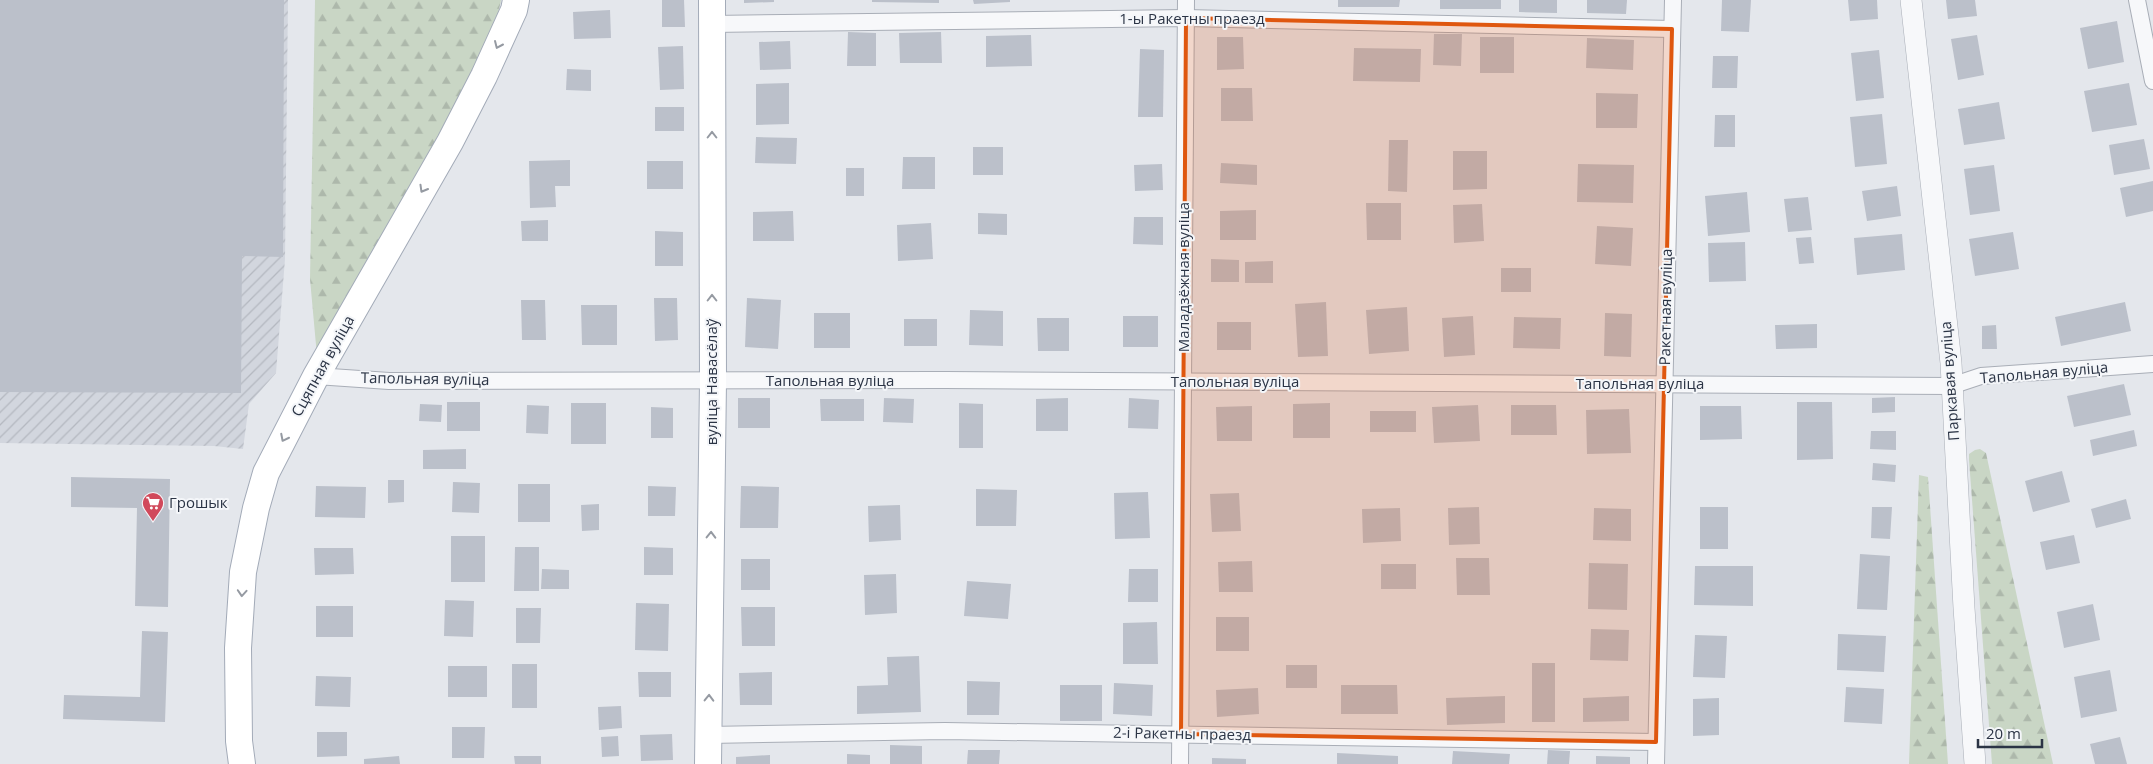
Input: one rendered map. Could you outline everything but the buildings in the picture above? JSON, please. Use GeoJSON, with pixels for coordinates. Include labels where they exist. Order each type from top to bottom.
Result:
{"type":"FeatureCollection","features":[{"type":"Feature","properties":{"kind":"main road","name":"Сцяпная вуліца"},"geometry":{"type":"LineString","coordinates":[[242,764],[239,741],[238,648],[243,572],[256,508],[266,472],[316,376],[450,142],[484,76],[514,10],[516,0]]}},
{"type":"Feature","properties":{"kind":"main road","name":"вуліца Навасёлаў"},"geometry":{"type":"LineString","coordinates":[[708,764],[712,381],[712,12]]}},
{"type":"Feature","properties":{"kind":"street","name":"Маладзёжная вуліца"},"geometry":{"type":"LineString","coordinates":[[1180,764],[1186,0]]}},
{"type":"Feature","properties":{"kind":"street","name":"Ракетная вуліца"},"geometry":{"type":"LineString","coordinates":[[1656,764],[1673,0]]}},
{"type":"Feature","properties":{"kind":"street","name":"Паркавая вуліца"},"geometry":{"type":"LineString","coordinates":[[1911,0],[1951,363],[1975,764]]}},
{"type":"Feature","properties":{"kind":"street"},"geometry":{"type":"LineString","coordinates":[[2137,0],[2150,57],[2153,81]]}},
{"type":"Feature","properties":{"kind":"street","name":"1-ы Ракетны праезд"},"geometry":{"type":"LineString","coordinates":[[712,12],[1186,18],[1672,29]]}},
{"type":"Feature","properties":{"kind":"street","name":"Тапольная вуліца"},"geometry":{"type":"LineString","coordinates":[[316,376],[389,381],[944,380],[1951,386],[1980,376],[2153,364]]}},
{"type":"Feature","properties":{"kind":"street","name":"2-і Ракетны праезд"},"geometry":{"type":"LineString","coordinates":[[708,735],[945,731],[1656,742]]}},
{"type":"Feature","properties":{"kind":"highlighted area"},"geometry":{"type":"Polygon","coordinates":[[[1186,18],[1672,29],[1656,742],[1181,734],[1186,18]]]}},
{"type":"Feature","properties":{"kind":"shaded area"},"geometry":{"type":"Polygon","coordinates":[[[0,0],[288,0],[285,259],[276,373],[249,404],[243,449],[214,446],[0,443],[0,0]]]}},
{"type":"Feature","properties":{"kind":"green space"},"geometry":{"type":"Polygon","coordinates":[[[315,0],[501,0],[496,24],[463,106],[317,356],[310,279],[315,0]]]}},
{"type":"Feature","properties":{"kind":"green space"},"geometry":{"type":"Polygon","coordinates":[[[1980,449],[1986,453],[2053,764],[1992,764],[1969,460],[1969,454],[1980,449]]]}},
{"type":"Feature","properties":{"kind":"green space"},"geometry":{"type":"Polygon","coordinates":[[[1919,475],[1928,477],[1948,764],[1909,764],[1919,475]]]}},
{"type":"Feature","properties":{"kind":"place","name":"Грошык"},"geometry":{"type":"Point","coordinates":[153,522]}}]}
